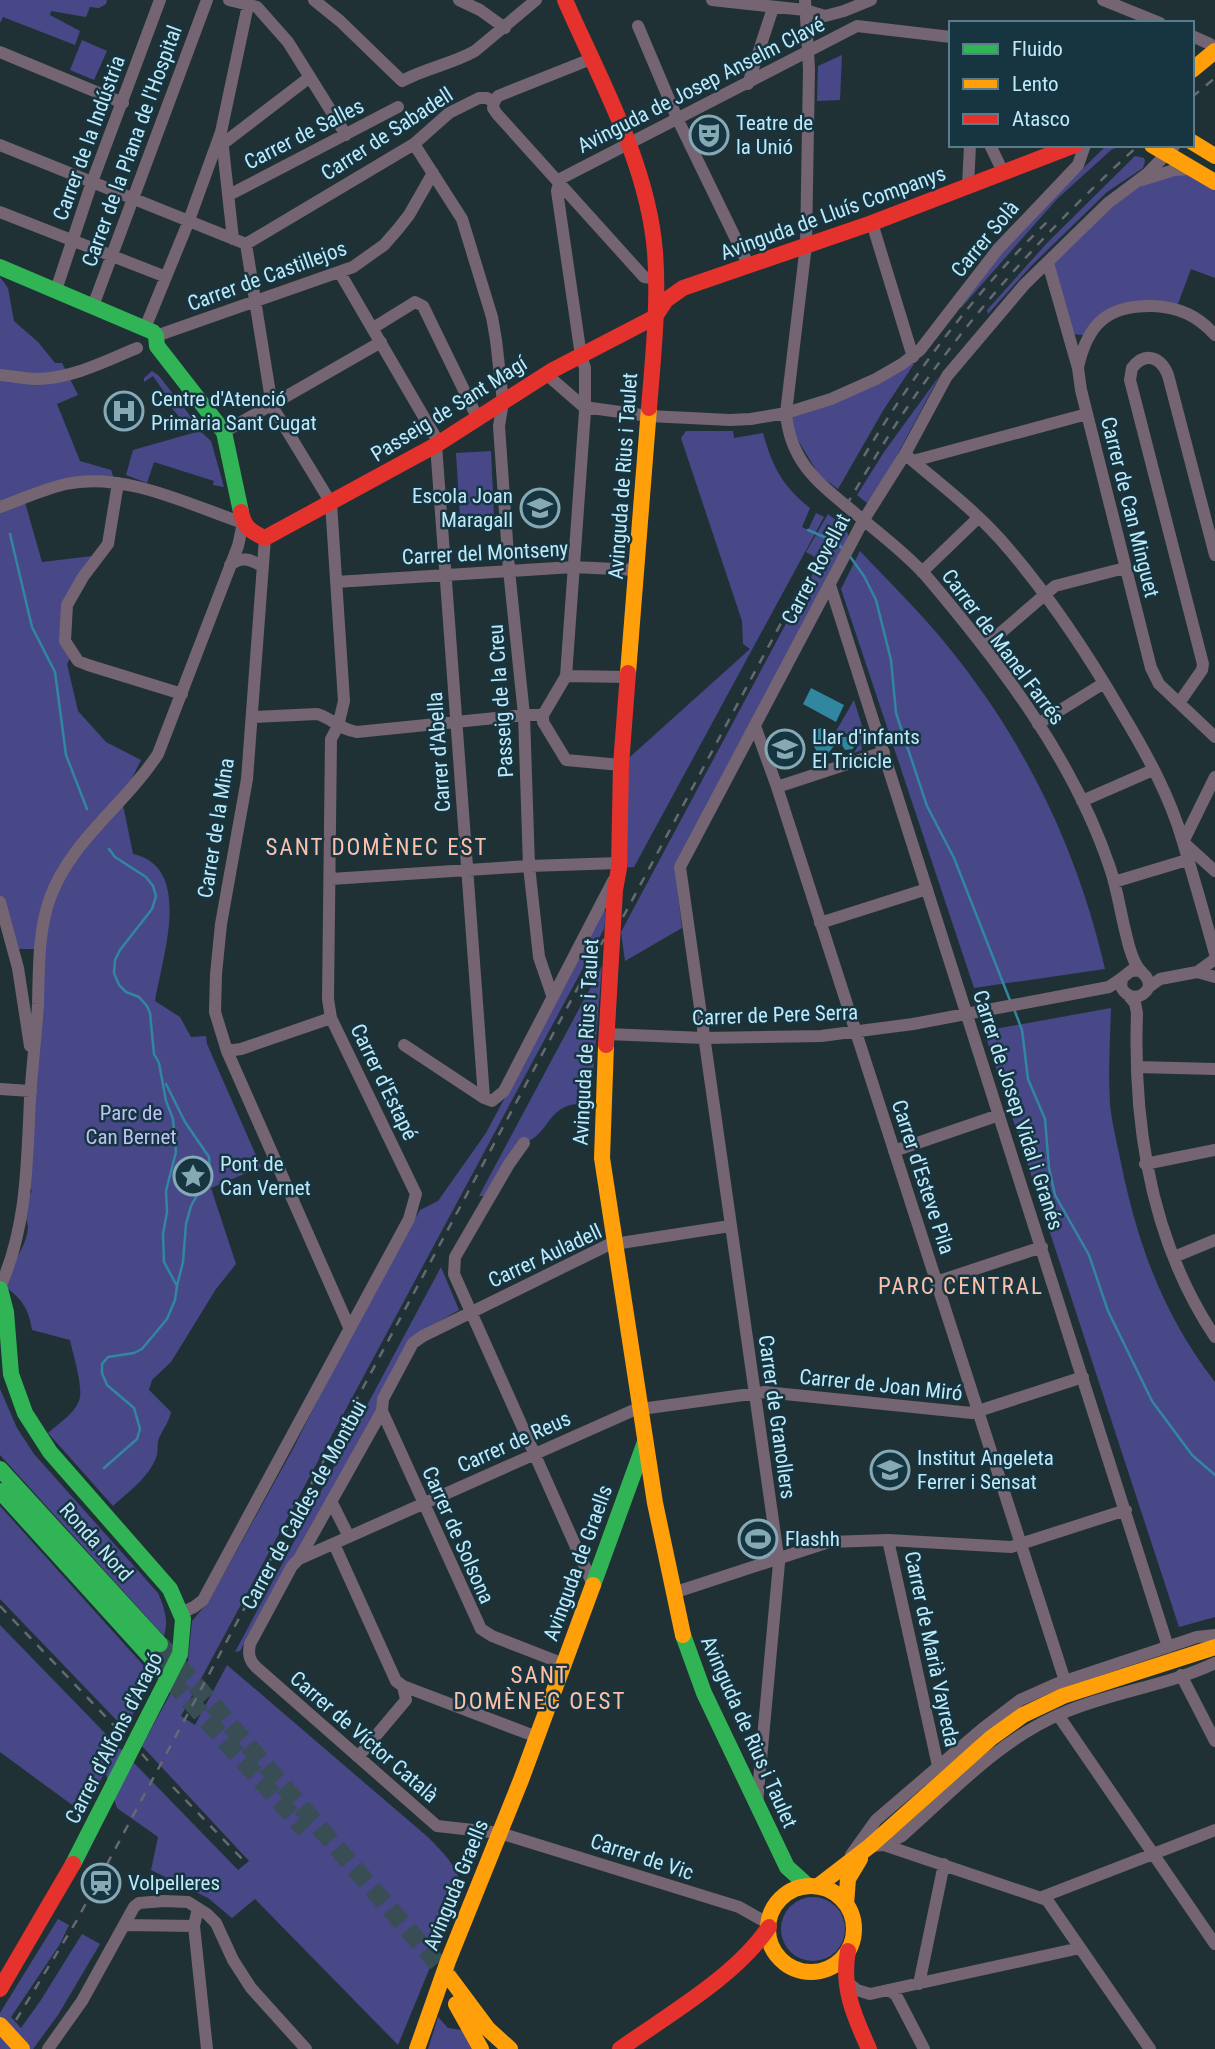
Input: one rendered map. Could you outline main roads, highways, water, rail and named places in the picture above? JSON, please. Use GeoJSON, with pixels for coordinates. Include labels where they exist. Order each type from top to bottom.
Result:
{"type":"FeatureCollection","features":[{"type":"Feature","properties":{"kind":"water"},"geometry":{"type":"Polygon","coordinates":[[[811,688],[844,705],[836,722],[803,704],[811,688]]]}},
{"type":"Feature","properties":{"kind":"water"},"geometry":{"type":"Polygon","coordinates":[[[821,728],[833,737],[852,737],[855,740],[853,749],[845,750],[840,742],[837,742],[826,756],[821,758],[811,742],[815,730],[821,728]]]}},
{"type":"Feature","properties":{"kind":"waterway"},"geometry":{"type":"LineString","coordinates":[[808,530],[836,542],[842,548]]}},
{"type":"Feature","properties":{"kind":"waterway"},"geometry":{"type":"LineString","coordinates":[[10,534],[32,627],[55,672],[66,755],[87,809]]}},
{"type":"Feature","properties":{"kind":"waterway"},"geometry":{"type":"LineString","coordinates":[[849,555],[876,600],[891,660],[896,713],[927,806],[954,858],[1011,1003]]}},
{"type":"Feature","properties":{"kind":"waterway"},"geometry":{"type":"LineString","coordinates":[[104,1468],[137,1439],[140,1429],[134,1408],[107,1385],[102,1364],[108,1357],[142,1349],[167,1319],[175,1300],[177,1286],[164,1262],[163,1234],[167,1212],[166,1191],[176,1152],[173,1119],[166,1101],[159,1063],[154,1054],[150,1013],[139,997],[126,992],[119,985],[114,973],[115,960],[120,950],[152,909],[156,896],[146,877],[115,857],[109,849]]}},
{"type":"Feature","properties":{"kind":"waterway"},"geometry":{"type":"LineString","coordinates":[[1014,1009],[1022,1030],[1028,1079],[1045,1119],[1049,1168],[1055,1195],[1089,1255],[1108,1311],[1152,1401],[1192,1455],[1215,1475]]}},
{"type":"Feature","properties":{"kind":"waterway"},"geometry":{"type":"LineString","coordinates":[[166,1084],[185,1122],[209,1157],[210,1172],[191,1206],[177,1286]]}},
{"type":"Feature","properties":{"kind":"tunnel"},"geometry":{"type":"LineString","coordinates":[[160,1644],[450,1978]]}},
{"type":"Feature","properties":{"kind":"tunnel"},"geometry":{"type":"LineString","coordinates":[[153,1660],[305,1830]]}},
{"type":"Feature","properties":{"kind":"railway"},"geometry":{"type":"LineString","coordinates":[[1194,95],[1215,78]]}},
{"type":"Feature","properties":{"kind":"railway"},"geometry":{"type":"LineString","coordinates":[[623,917],[814,563],[898,421],[951,347],[1010,276],[1073,208],[1137,147]]}},
{"type":"Feature","properties":{"kind":"railway"},"geometry":{"type":"LineString","coordinates":[[864,456],[905,392],[950,330],[999,272],[1052,217]]}},
{"type":"Feature","properties":{"kind":"railway"},"geometry":{"type":"LineString","coordinates":[[16,2020],[77,1920],[604,939]]}},
{"type":"Feature","properties":{"kind":"railway"},"geometry":{"type":"LineString","coordinates":[[0,1606],[123,1735]]}},
{"type":"Feature","properties":{"kind":"railway"},"geometry":{"type":"LineString","coordinates":[[142,1754],[150,1763]]}},
{"type":"Feature","properties":{"kind":"railway"},"geometry":{"type":"LineString","coordinates":[[173,1787],[246,1863]]}},
{"type":"Feature","properties":{"kind":"place","name":"Teatre de la Unió"},"geometry":{"type":"Point","coordinates":[709,135]}},
{"type":"Feature","properties":{"kind":"place","name":"Centre d'Atenció Primària Sant Cugat"},"geometry":{"type":"Point","coordinates":[124,411]}},
{"type":"Feature","properties":{"kind":"place","name":"Escola Joan Maragall"},"geometry":{"type":"Point","coordinates":[540,508]}},
{"type":"Feature","properties":{"kind":"place","name":"Llar d'infants El Tricicle"},"geometry":{"type":"Point","coordinates":[785,749]}},
{"type":"Feature","properties":{"kind":"place","name":"Pont de Can Vernet"},"geometry":{"type":"Point","coordinates":[193,1176]}},
{"type":"Feature","properties":{"kind":"place","name":"Institut Angeleta Ferrer i Sensat"},"geometry":{"type":"Point","coordinates":[890,1470]}},
{"type":"Feature","properties":{"kind":"place","name":"Flashh"},"geometry":{"type":"Point","coordinates":[758,1539]}},
{"type":"Feature","properties":{"kind":"place","name":"Volpelleres"},"geometry":{"type":"Point","coordinates":[101,1883]}},
{"type":"Feature","properties":{"kind":"district","name":"SANT DOMÈNEC EST"},"geometry":{"type":"Point","coordinates":[377,847]}},
{"type":"Feature","properties":{"kind":"district","name":"PARC CENTRAL"},"geometry":{"type":"Point","coordinates":[961,1286]}},
{"type":"Feature","properties":{"kind":"district","name":"SANT DOMÈNEC OEST"},"geometry":{"type":"Point","coordinates":[540,1688]}},
{"type":"Feature","properties":{"kind":"park label","name":"Parc de Can Bernet"},"geometry":{"type":"Point","coordinates":[131,1125]}}]}
